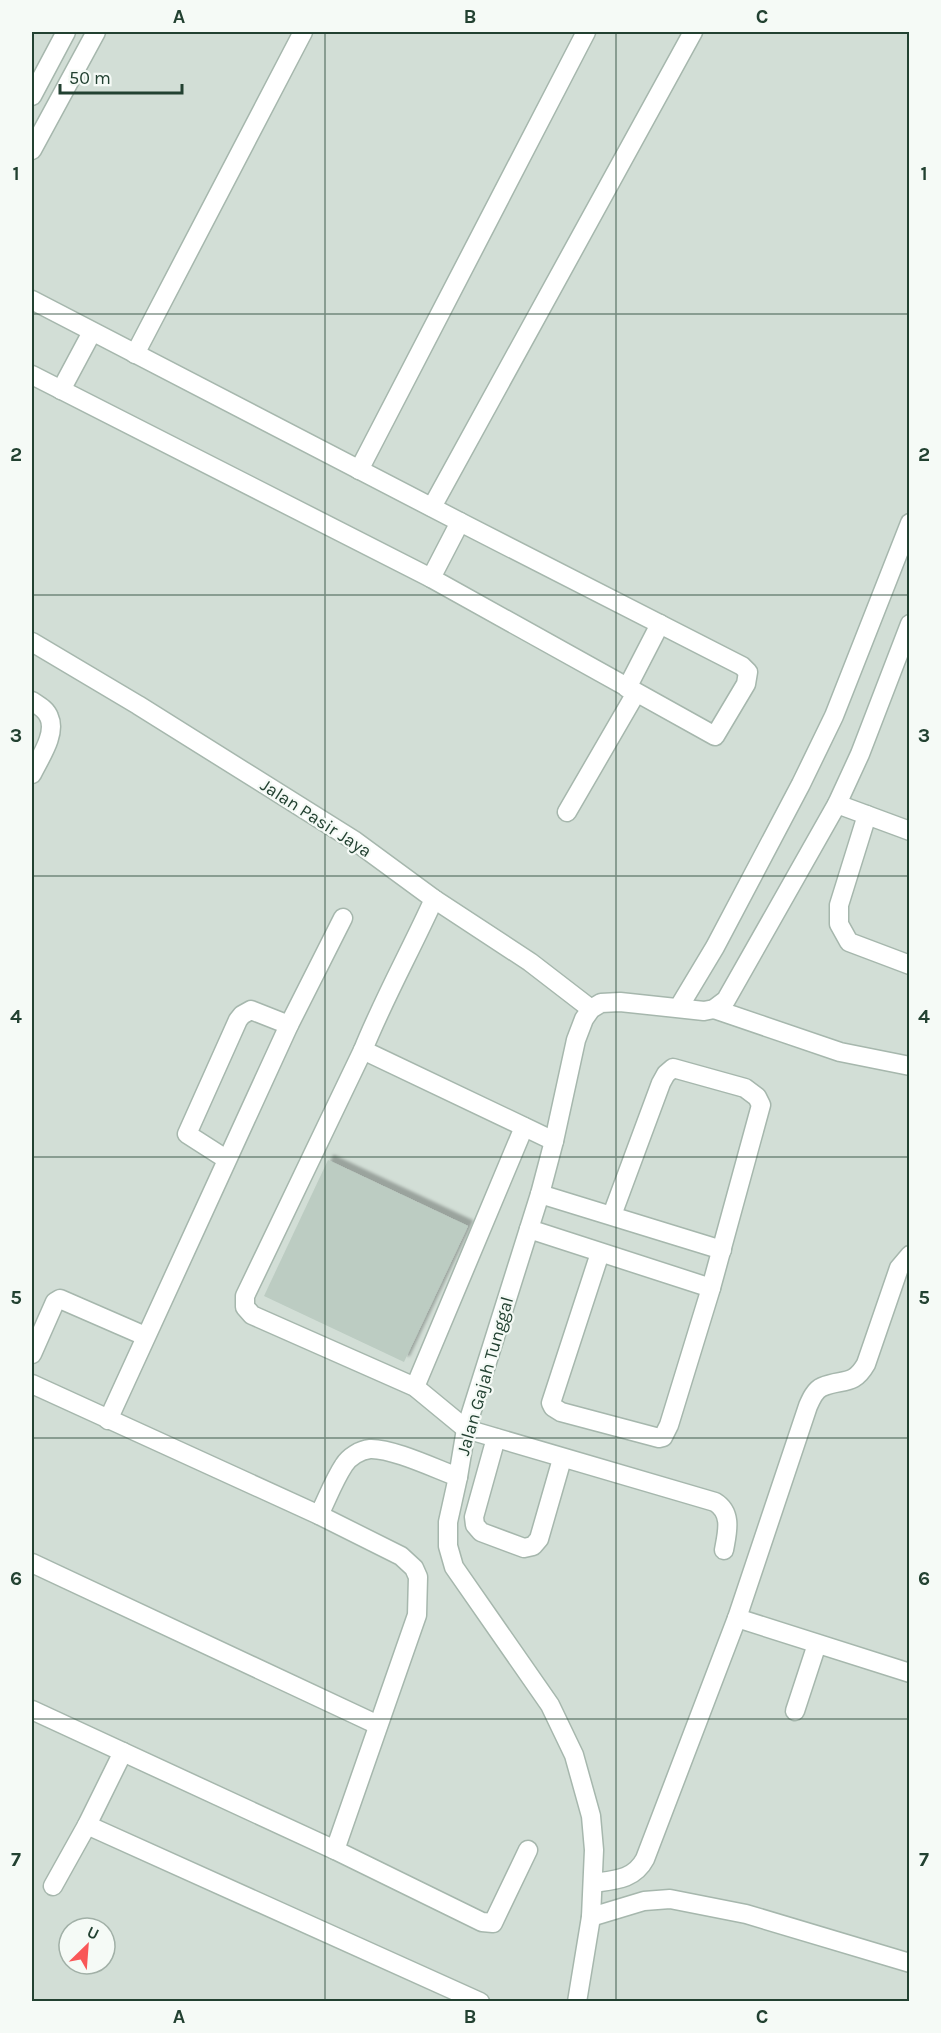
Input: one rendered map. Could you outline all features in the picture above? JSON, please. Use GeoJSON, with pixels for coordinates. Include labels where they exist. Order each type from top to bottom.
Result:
{"type":"FeatureCollection","features":[{"type":"Feature","properties":{"kind":"street"},"geometry":{"type":"LineString","coordinates":[[32,96],[66,32]]}},
{"type":"Feature","properties":{"kind":"street"},"geometry":{"type":"LineString","coordinates":[[32,150],[96,32]]}},
{"type":"Feature","properties":{"kind":"street"},"geometry":{"type":"LineString","coordinates":[[135,354],[303,32]]}},
{"type":"Feature","properties":{"kind":"street"},"geometry":{"type":"LineString","coordinates":[[360,470],[586,32]]}},
{"type":"Feature","properties":{"kind":"street"},"geometry":{"type":"LineString","coordinates":[[432,507],[693,32]]}},
{"type":"Feature","properties":{"kind":"street"},"geometry":{"type":"LineString","coordinates":[[32,300],[742,666],[748,672],[748,679],[715,736],[431,578],[32,375]]}},
{"type":"Feature","properties":{"kind":"street"},"geometry":{"type":"LineString","coordinates":[[61,390],[92,332]]}},
{"type":"Feature","properties":{"kind":"street"},"geometry":{"type":"LineString","coordinates":[[431,578],[460,522]]}},
{"type":"Feature","properties":{"kind":"street"},"geometry":{"type":"LineString","coordinates":[[679,1007],[716,947],[834,716],[909,523]]}},
{"type":"Feature","properties":{"kind":"street"},"geometry":{"type":"LineString","coordinates":[[567,812],[631,691],[660,624]]}},
{"type":"Feature","properties":{"kind":"street"},"geometry":{"type":"LineString","coordinates":[[591,1009],[601,1003],[620,1002],[704,1011],[714,1009],[726,1000],[837,804],[860,754],[909,624]]}},
{"type":"Feature","properties":{"kind":"street","name":"Jalan Pasir Jaya"},"geometry":{"type":"LineString","coordinates":[[33,641],[355,841],[434,899],[530,962],[591,1009]]}},
{"type":"Feature","properties":{"kind":"street"},"geometry":{"type":"LineString","coordinates":[[32,701],[50,717],[51,726],[48,739],[32,774]]}},
{"type":"Feature","properties":{"kind":"street"},"geometry":{"type":"LineString","coordinates":[[837,804],[909,831]]}},
{"type":"Feature","properties":{"kind":"street"},"geometry":{"type":"LineString","coordinates":[[867,815],[839,905],[839,924],[849,942],[909,965]]}},
{"type":"Feature","properties":{"kind":"street"},"geometry":{"type":"LineString","coordinates":[[434,899],[278,1223],[245,1296],[245,1307],[252,1315],[415,1387],[466,1429],[715,1502],[722,1506],[728,1520],[724,1550]]}},
{"type":"Feature","properties":{"kind":"street"},"geometry":{"type":"LineString","coordinates":[[108,1420],[226,1159],[289,1025],[343,918]]}},
{"type":"Feature","properties":{"kind":"street","name":"Jalan Gajah Tunggal"},"geometry":{"type":"LineString","coordinates":[[577,2001],[591,1917],[594,1851],[591,1816],[574,1755],[550,1705],[454,1567],[448,1546],[448,1522],[466,1429],[540,1194],[576,1040],[584,1019],[591,1009]]}},
{"type":"Feature","properties":{"kind":"street"},"geometry":{"type":"LineString","coordinates":[[714,1009],[840,1052],[909,1066]]}},
{"type":"Feature","properties":{"kind":"street"},"geometry":{"type":"LineString","coordinates":[[226,1159],[187,1134],[238,1020],[251,1010],[289,1025]]}},
{"type":"Feature","properties":{"kind":"street"},"geometry":{"type":"LineString","coordinates":[[363,1050],[554,1141]]}},
{"type":"Feature","properties":{"kind":"street"},"geometry":{"type":"LineString","coordinates":[[600,1253],[550,1403],[561,1412],[654,1438],[663,1437],[669,1425],[722,1250],[761,1105],[758,1097],[745,1088],[673,1068],[661,1083],[612,1215]]}},
{"type":"Feature","properties":{"kind":"street"},"geometry":{"type":"LineString","coordinates":[[415,1387],[524,1127]]}},
{"type":"Feature","properties":{"kind":"street"},"geometry":{"type":"LineString","coordinates":[[540,1194],[722,1250]]}},
{"type":"Feature","properties":{"kind":"street"},"geometry":{"type":"LineString","coordinates":[[529,1229],[711,1288]]}},
{"type":"Feature","properties":{"kind":"street"},"geometry":{"type":"LineString","coordinates":[[593,1883],[622,1879],[633,1875],[640,1868],[736,1618],[808,1406],[813,1395],[821,1387],[845,1382],[861,1374],[899,1268],[909,1256]]}},
{"type":"Feature","properties":{"kind":"street"},"geometry":{"type":"LineString","coordinates":[[32,1354],[55,1302],[60,1299],[145,1336]]}},
{"type":"Feature","properties":{"kind":"street"},"geometry":{"type":"LineString","coordinates":[[32,1384],[319,1515],[401,1556],[414,1568],[418,1577],[417,1615],[335,1850]]}},
{"type":"Feature","properties":{"kind":"street"},"geometry":{"type":"LineString","coordinates":[[496,1438],[474,1517],[475,1526],[481,1532],[524,1548],[533,1545],[538,1539],[562,1459]]}},
{"type":"Feature","properties":{"kind":"street"},"geometry":{"type":"LineString","coordinates":[[319,1515],[344,1464],[359,1452],[368,1449],[390,1452],[458,1477]]}},
{"type":"Feature","properties":{"kind":"street"},"geometry":{"type":"LineString","coordinates":[[32,1563],[378,1725]]}},
{"type":"Feature","properties":{"kind":"street"},"geometry":{"type":"LineString","coordinates":[[736,1618],[909,1673]]}},
{"type":"Feature","properties":{"kind":"street"},"geometry":{"type":"LineString","coordinates":[[795,1711],[818,1644]]}},
{"type":"Feature","properties":{"kind":"street"},"geometry":{"type":"LineString","coordinates":[[32,1710],[335,1850],[482,1922],[493,1923],[528,1850]]}},
{"type":"Feature","properties":{"kind":"street"},"geometry":{"type":"LineString","coordinates":[[53,1886],[87,1825],[123,1752]]}},
{"type":"Feature","properties":{"kind":"street"},"geometry":{"type":"LineString","coordinates":[[87,1825],[480,2001]]}},
{"type":"Feature","properties":{"kind":"street"},"geometry":{"type":"LineString","coordinates":[[591,1917],[644,1902],[670,1899],[746,1914],[909,1963]]}},
{"type":"Feature","properties":{"kind":"shaded area"},"geometry":{"type":"Polygon","coordinates":[[[32,32],[909,32],[909,2001],[32,2002],[32,32]]]}},
{"type":"Feature","properties":{"kind":"building"},"geometry":{"type":"Polygon","coordinates":[[[328,1160],[468,1226],[404,1362],[264,1296],[328,1160]]]}}]}
